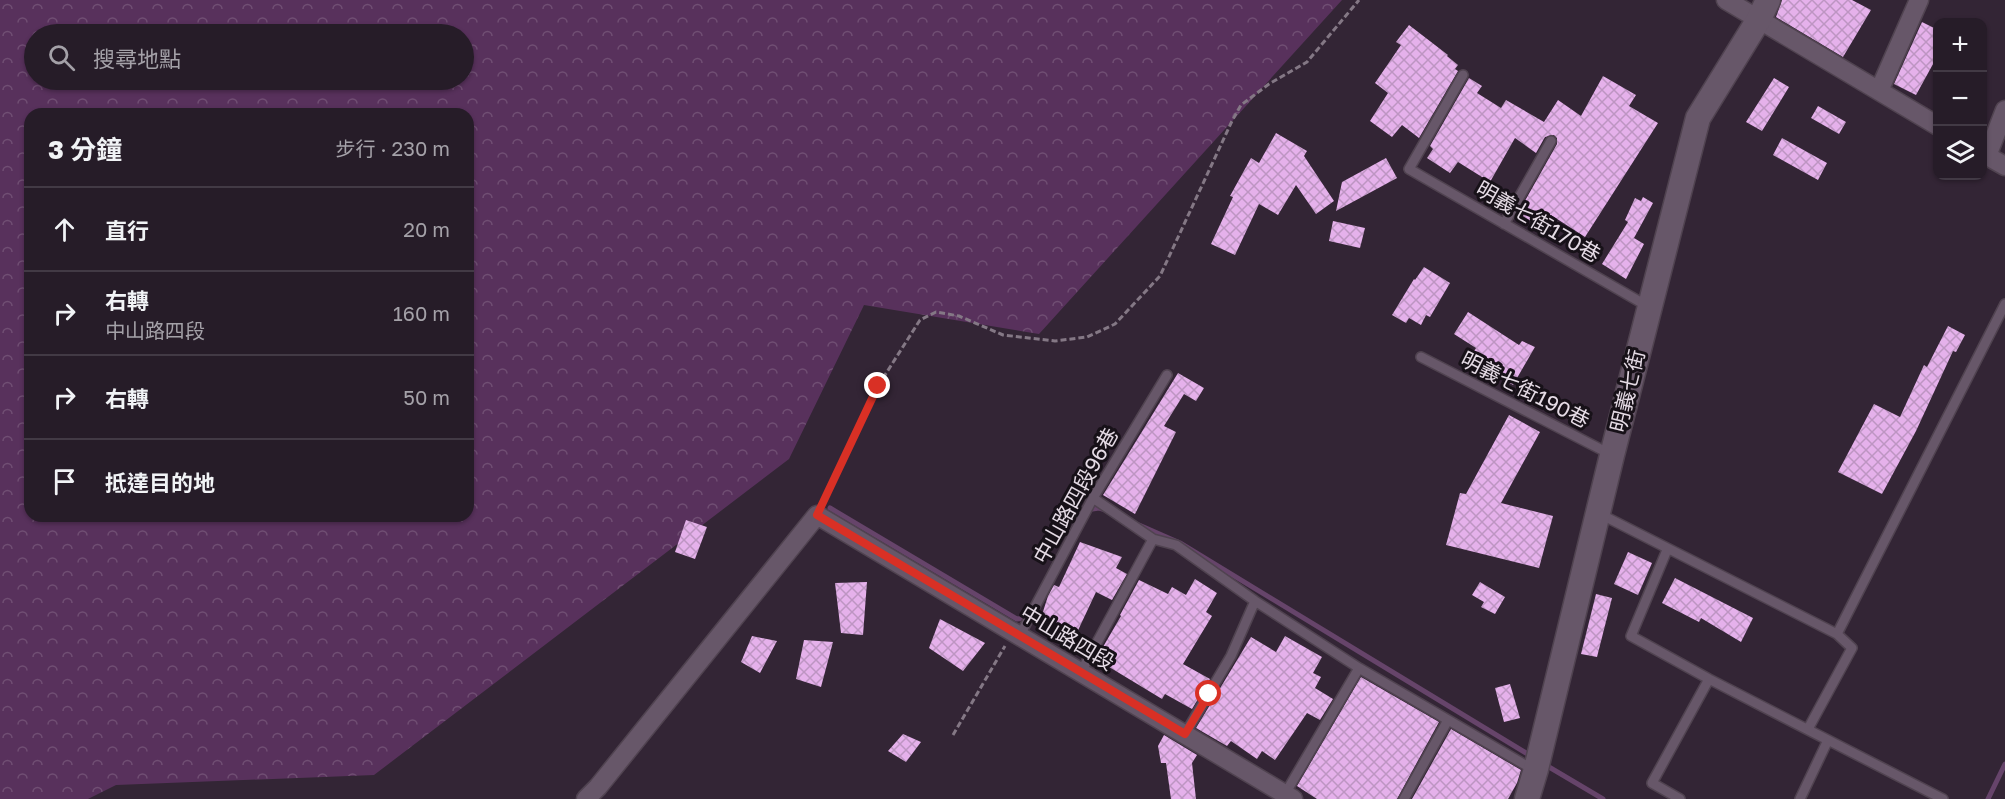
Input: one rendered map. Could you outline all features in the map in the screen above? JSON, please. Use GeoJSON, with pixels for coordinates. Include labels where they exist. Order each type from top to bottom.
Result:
{"type":"FeatureCollection","features":[{"type":"Feature","properties":{"kind":"street"},"geometry":{"type":"LineString","coordinates":[[1726,0],[1764,9],[1879,91],[1933,123]]}},
{"type":"Feature","properties":{"kind":"street"},"geometry":{"type":"LineString","coordinates":[[1879,91],[1919,0]]}},
{"type":"Feature","properties":{"kind":"street","name":"明義七街"},"geometry":{"type":"LineString","coordinates":[[1527,799],[1538,764],[1612,455],[1698,118],[1764,9]]}},
{"type":"Feature","properties":{"kind":"street"},"geometry":{"type":"LineString","coordinates":[[1987,148],[2005,110]]}},
{"type":"Feature","properties":{"kind":"street"},"geometry":{"type":"LineString","coordinates":[[1987,156],[2005,166]]}},
{"type":"Feature","properties":{"kind":"street","name":"中山路四段"},"geometry":{"type":"LineString","coordinates":[[817,515],[1289,797]]}},
{"type":"Feature","properties":{"kind":"street"},"geometry":{"type":"LineString","coordinates":[[586,799],[613,769],[817,515]]}},
{"type":"Feature","properties":{"kind":"lane","name":"明義七街170巷"},"geometry":{"type":"LineString","coordinates":[[1462,75],[1409,169],[1649,307]]}},
{"type":"Feature","properties":{"kind":"lane"},"geometry":{"type":"LineString","coordinates":[[1504,224],[1551,141]]}},
{"type":"Feature","properties":{"kind":"lane"},"geometry":{"type":"LineString","coordinates":[[1837,634],[2005,304]]}},
{"type":"Feature","properties":{"kind":"lane","name":"明義七街190巷"},"geometry":{"type":"LineString","coordinates":[[1421,357],[1612,455]]}},
{"type":"Feature","properties":{"kind":"lane","name":"中山路四段96巷"},"geometry":{"type":"LineString","coordinates":[[1017,633],[1167,375]]}},
{"type":"Feature","properties":{"kind":"lane"},"geometry":{"type":"LineString","coordinates":[[1094,498],[1153,539],[1176,545],[1255,601],[1359,668],[1448,720],[1538,764]]}},
{"type":"Feature","properties":{"kind":"lane"},"geometry":{"type":"LineString","coordinates":[[1598,513],[1667,550],[1837,634],[1852,648],[1808,729]]}},
{"type":"Feature","properties":{"kind":"lane"},"geometry":{"type":"LineString","coordinates":[[1081,672],[1153,539]]}},
{"type":"Feature","properties":{"kind":"lane"},"geometry":{"type":"LineString","coordinates":[[1667,550],[1631,636],[1708,679],[1943,799]]}},
{"type":"Feature","properties":{"kind":"lane"},"geometry":{"type":"LineString","coordinates":[[1185,734],[1231,656],[1255,601]]}},
{"type":"Feature","properties":{"kind":"lane"},"geometry":{"type":"LineString","coordinates":[[1289,797],[1359,668]]}},
{"type":"Feature","properties":{"kind":"lane"},"geometry":{"type":"LineString","coordinates":[[1680,799],[1652,783],[1708,679]]}},
{"type":"Feature","properties":{"kind":"lane"},"geometry":{"type":"LineString","coordinates":[[1404,799],[1448,720]]}},
{"type":"Feature","properties":{"kind":"lane"},"geometry":{"type":"LineString","coordinates":[[1800,799],[1828,740]]}},
{"type":"Feature","properties":{"kind":"path"},"geometry":{"type":"LineString","coordinates":[[817,515],[878,386],[920,320],[936,312],[959,315],[1003,334],[1055,341],[1087,337],[1115,324],[1160,276],[1241,105],[1269,84],[1307,62],[1359,0]]}},
{"type":"Feature","properties":{"kind":"path"},"geometry":{"type":"LineString","coordinates":[[952,735],[1017,633]]}},
{"type":"Feature","properties":{"kind":"green space"},"geometry":{"type":"Polygon","coordinates":[[[0,0],[1342,0],[1039,334],[864,305],[789,459],[374,775],[116,785],[88,799],[0,799],[0,0]]]}},
{"type":"Feature","properties":{"kind":"building"},"geometry":{"type":"Polygon","coordinates":[[[1782,0],[1852,0],[1871,10],[1843,57],[1776,17],[1782,0]]]}},
{"type":"Feature","properties":{"kind":"building"},"geometry":{"type":"Polygon","coordinates":[[[1922,22],[1933,28],[1933,64],[1916,95],[1894,84],[1922,22]]]}},
{"type":"Feature","properties":{"kind":"building"},"geometry":{"type":"Polygon","coordinates":[[[1409,25],[1458,65],[1455,69],[1458,71],[1419,138],[1402,125],[1392,137],[1370,121],[1388,93],[1375,83],[1401,45],[1396,42],[1409,25]]]}},
{"type":"Feature","properties":{"kind":"building"},"geometry":{"type":"Polygon","coordinates":[[[1603,76],[1636,95],[1629,106],[1658,123],[1585,237],[1551,215],[1542,228],[1518,213],[1557,144],[1557,138],[1554,135],[1545,137],[1536,153],[1515,138],[1490,182],[1458,162],[1450,173],[1427,158],[1433,149],[1430,146],[1469,78],[1482,86],[1477,93],[1501,108],[1506,100],[1544,122],[1558,100],[1581,116],[1603,76]]]}},
{"type":"Feature","properties":{"kind":"building"},"geometry":{"type":"Polygon","coordinates":[[[1774,78],[1789,87],[1762,131],[1746,122],[1774,78]]]}},
{"type":"Feature","properties":{"kind":"building"},"geometry":{"type":"Polygon","coordinates":[[[1818,106],[1846,122],[1839,134],[1811,118],[1818,106]]]}},
{"type":"Feature","properties":{"kind":"building"},"geometry":{"type":"Polygon","coordinates":[[[1276,133],[1307,151],[1304,156],[1334,201],[1316,214],[1296,185],[1278,215],[1259,204],[1235,255],[1211,244],[1233,197],[1230,196],[1251,158],[1259,163],[1276,133]]]}},
{"type":"Feature","properties":{"kind":"building"},"geometry":{"type":"Polygon","coordinates":[[[1782,138],[1827,163],[1818,180],[1773,155],[1782,138]]]}},
{"type":"Feature","properties":{"kind":"building"},"geometry":{"type":"Polygon","coordinates":[[[1386,158],[1397,178],[1336,211],[1342,182],[1386,158]]]}},
{"type":"Feature","properties":{"kind":"building"},"geometry":{"type":"Polygon","coordinates":[[[1643,197],[1653,203],[1634,238],[1644,244],[1626,279],[1602,264],[1628,222],[1625,220],[1635,198],[1641,201],[1643,197]]]}},
{"type":"Feature","properties":{"kind":"building"},"geometry":{"type":"Polygon","coordinates":[[[1333,221],[1365,228],[1360,248],[1329,241],[1333,221]]]}},
{"type":"Feature","properties":{"kind":"building"},"geometry":{"type":"Polygon","coordinates":[[[1424,267],[1450,283],[1430,317],[1426,315],[1421,325],[1409,318],[1406,323],[1392,315],[1424,267]]]}},
{"type":"Feature","properties":{"kind":"building"},"geometry":{"type":"Polygon","coordinates":[[[1468,312],[1519,345],[1522,341],[1535,347],[1513,385],[1496,375],[1494,379],[1467,362],[1476,348],[1454,334],[1468,312]]]}},
{"type":"Feature","properties":{"kind":"building"},"geometry":{"type":"Polygon","coordinates":[[[1948,326],[1965,335],[1956,352],[1953,351],[1916,431],[1882,494],[1838,472],[1874,404],[1900,417],[1924,365],[1927,367],[1948,326]]]}},
{"type":"Feature","properties":{"kind":"building"},"geometry":{"type":"Polygon","coordinates":[[[1178,373],[1204,388],[1196,401],[1184,394],[1164,426],[1176,432],[1135,514],[1103,495],[1178,373]]]}},
{"type":"Feature","properties":{"kind":"building"},"geometry":{"type":"Polygon","coordinates":[[[1509,415],[1540,432],[1501,503],[1553,516],[1539,568],[1446,545],[1460,493],[1466,494],[1509,415]]]}},
{"type":"Feature","properties":{"kind":"building"},"geometry":{"type":"Polygon","coordinates":[[[686,520],[707,527],[695,559],[675,552],[686,520]]]}},
{"type":"Feature","properties":{"kind":"building"},"geometry":{"type":"Polygon","coordinates":[[[1080,542],[1122,557],[1116,568],[1127,574],[1112,600],[1096,592],[1073,641],[1040,621],[1048,596],[1054,585],[1059,587],[1080,542]]]}},
{"type":"Feature","properties":{"kind":"building"},"geometry":{"type":"Polygon","coordinates":[[[1628,552],[1652,563],[1638,595],[1614,584],[1628,552]]]}},
{"type":"Feature","properties":{"kind":"building"},"geometry":{"type":"Polygon","coordinates":[[[1675,578],[1753,618],[1741,642],[1701,618],[1699,622],[1662,603],[1675,578]]]}},
{"type":"Feature","properties":{"kind":"building"},"geometry":{"type":"Polygon","coordinates":[[[1195,579],[1217,593],[1206,612],[1212,616],[1183,664],[1210,679],[1192,709],[1165,694],[1162,699],[1096,659],[1139,580],[1168,594],[1172,587],[1186,595],[1195,579]]]}},
{"type":"Feature","properties":{"kind":"building"},"geometry":{"type":"Polygon","coordinates":[[[867,582],[863,635],[841,633],[835,583],[867,582]]]}},
{"type":"Feature","properties":{"kind":"building"},"geometry":{"type":"Polygon","coordinates":[[[1480,582],[1505,597],[1495,614],[1481,607],[1484,602],[1472,595],[1480,582]]]}},
{"type":"Feature","properties":{"kind":"building"},"geometry":{"type":"Polygon","coordinates":[[[1596,594],[1612,598],[1597,657],[1581,654],[1596,594]]]}},
{"type":"Feature","properties":{"kind":"building"},"geometry":{"type":"Polygon","coordinates":[[[940,619],[985,643],[963,671],[929,648],[940,619]]]}},
{"type":"Feature","properties":{"kind":"building"},"geometry":{"type":"Polygon","coordinates":[[[752,636],[777,641],[760,673],[741,662],[752,636]]]}},
{"type":"Feature","properties":{"kind":"building"},"geometry":{"type":"Polygon","coordinates":[[[1285,636],[1322,657],[1313,673],[1321,677],[1315,688],[1333,699],[1320,720],[1307,713],[1275,760],[1262,751],[1257,759],[1231,741],[1227,746],[1196,728],[1251,637],[1276,652],[1285,636]]]}},
{"type":"Feature","properties":{"kind":"building"},"geometry":{"type":"Polygon","coordinates":[[[804,640],[833,642],[821,687],[796,679],[804,640]]]}},
{"type":"Feature","properties":{"kind":"building"},"geometry":{"type":"Polygon","coordinates":[[[1361,677],[1439,722],[1397,799],[1317,799],[1297,786],[1361,677]]]}},
{"type":"Feature","properties":{"kind":"building"},"geometry":{"type":"Polygon","coordinates":[[[1510,684],[1520,718],[1504,722],[1495,688],[1510,684]]]}},
{"type":"Feature","properties":{"kind":"building"},"geometry":{"type":"Polygon","coordinates":[[[1451,729],[1521,770],[1508,799],[1412,799],[1451,729]]]}},
{"type":"Feature","properties":{"kind":"building"},"geometry":{"type":"Polygon","coordinates":[[[903,734],[921,742],[906,762],[888,751],[903,734]]]}},
{"type":"Feature","properties":{"kind":"building"},"geometry":{"type":"Polygon","coordinates":[[[1164,735],[1197,755],[1192,763],[1196,799],[1171,799],[1166,763],[1161,763],[1158,746],[1164,735]]]}},
{"type":"Feature","properties":{"kind":"waterway"},"geometry":{"type":"LineString","coordinates":[[830,508],[1017,619],[1026,618],[1027,615]]}},
{"type":"Feature","properties":{"kind":"waterway"},"geometry":{"type":"LineString","coordinates":[[1086,510],[1099,508],[1106,510]]}},
{"type":"Feature","properties":{"kind":"waterway"},"geometry":{"type":"LineString","coordinates":[[1139,525],[1180,543],[1531,756]]}},
{"type":"Feature","properties":{"kind":"waterway"},"geometry":{"type":"LineString","coordinates":[[1544,764],[1603,799]]}},
{"type":"Feature","properties":{"kind":"waterway"},"geometry":{"type":"LineString","coordinates":[[1988,799],[2005,764]]}},
{"type":"Feature","properties":{"kind":"route"},"geometry":{"type":"LineString","coordinates":[[878,386],[817,515],[1185,734],[1209,694]]}}]}
